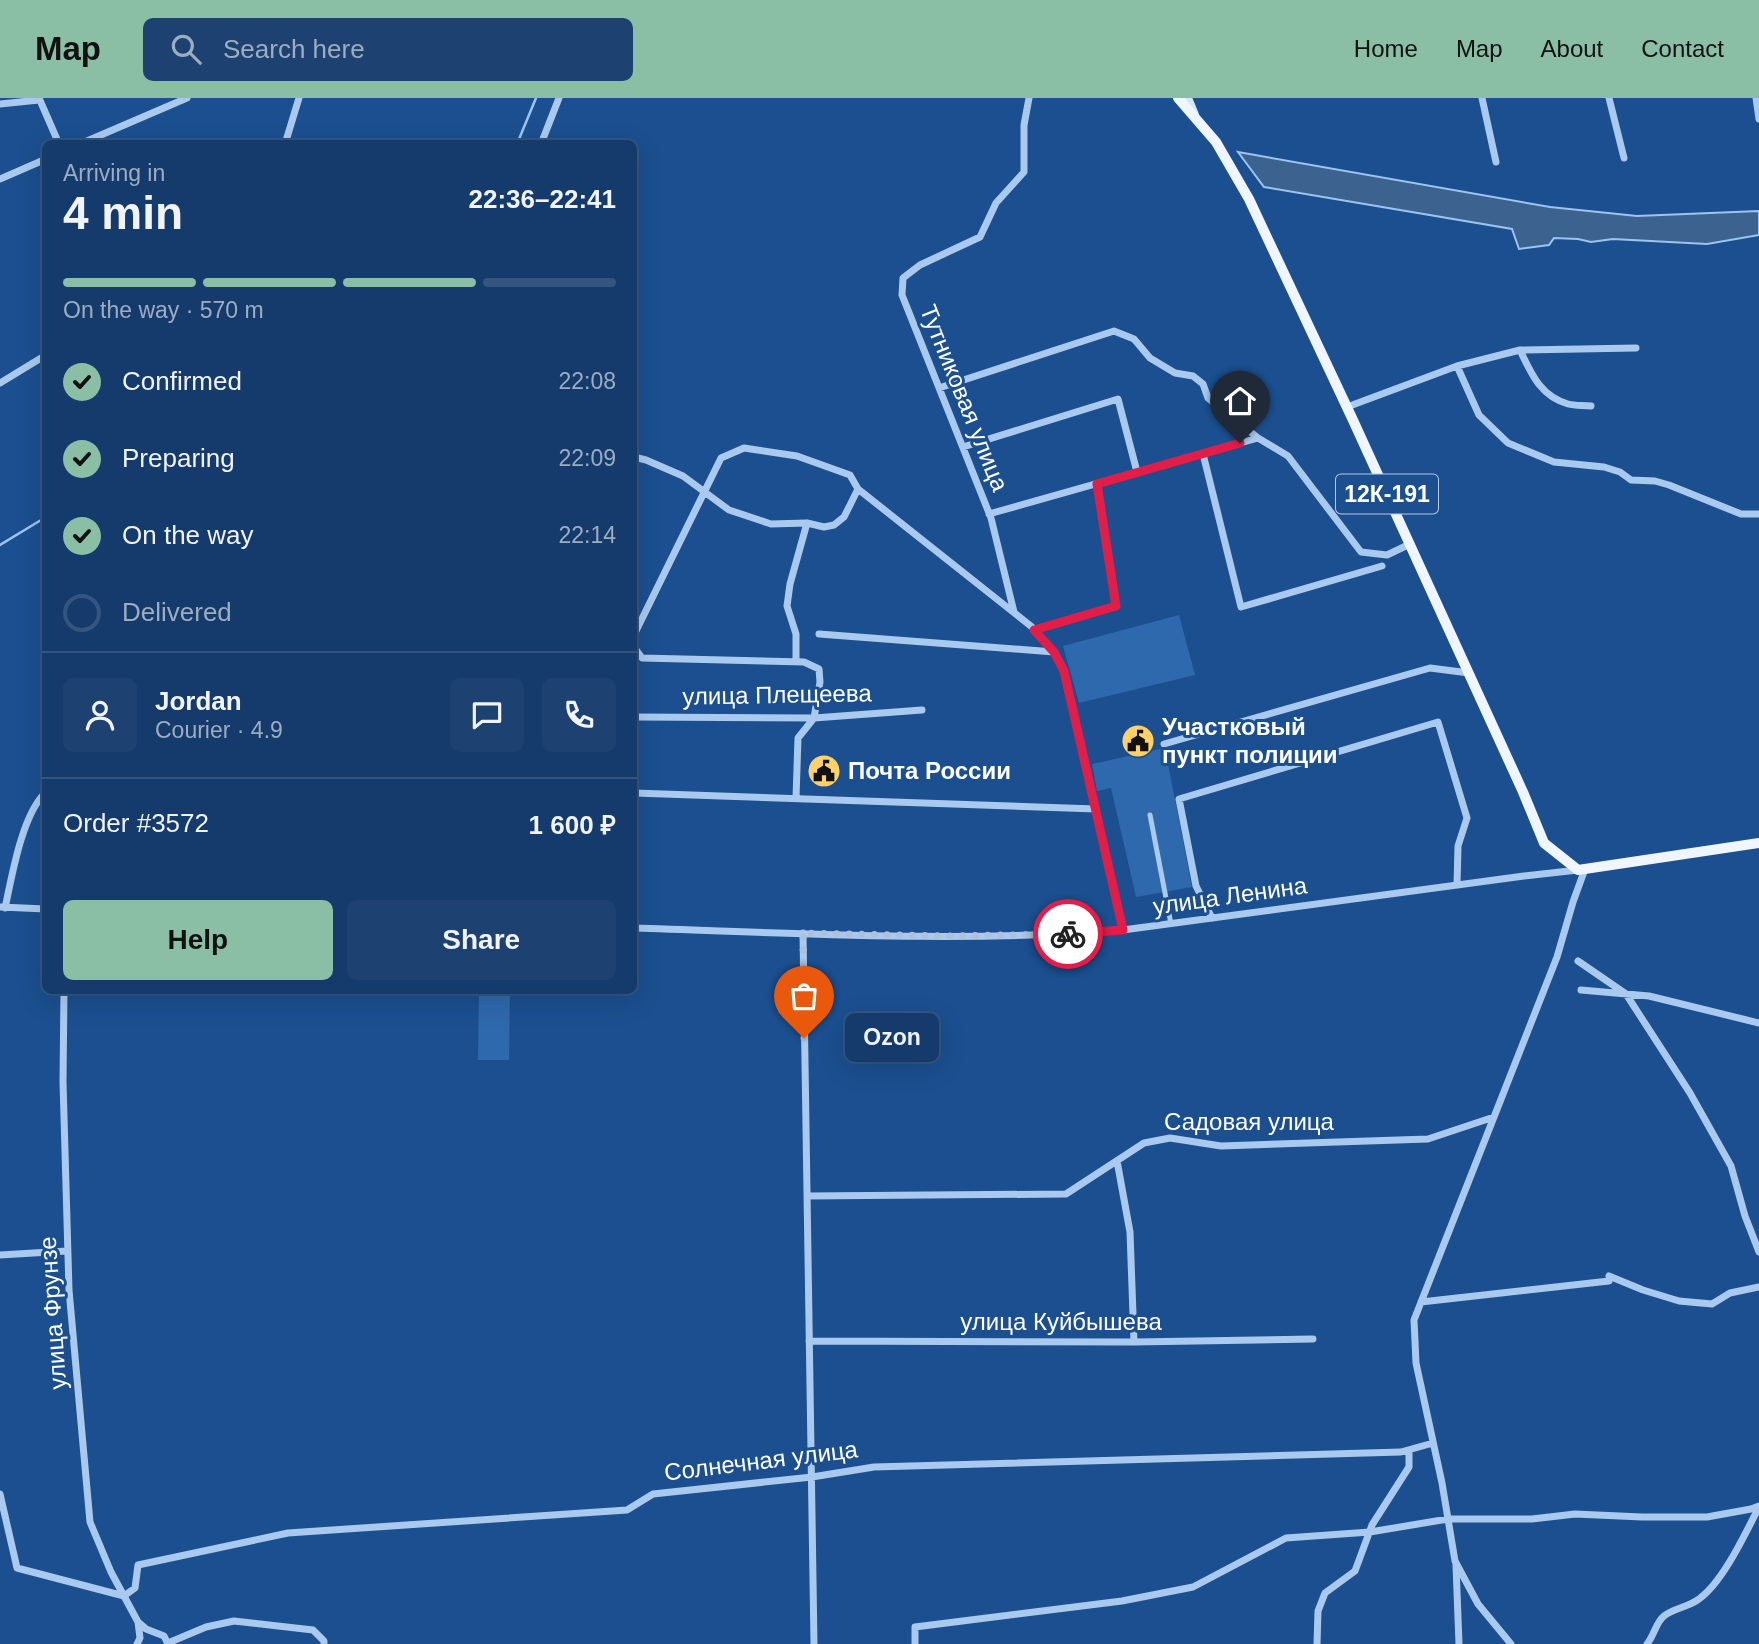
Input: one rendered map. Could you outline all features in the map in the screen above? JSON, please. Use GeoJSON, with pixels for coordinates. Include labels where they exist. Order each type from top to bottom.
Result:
{"type":"FeatureCollection","features":[{"type":"Feature","properties":{"kind":"main road","name":"12К-191"},"geometry":{"type":"LineString","coordinates":[[1178,98],[1216,142],[1249,199],[1410,544],[1544,843],[1582,870]]}},
{"type":"Feature","properties":{"kind":"main road"},"geometry":{"type":"LineString","coordinates":[[1187,98],[1195,115]]}},
{"type":"Feature","properties":{"kind":"main road"},"geometry":{"type":"LineString","coordinates":[[1582,870],[1759,844]]}},
{"type":"Feature","properties":{"kind":"street"},"geometry":{"type":"LineString","coordinates":[[89,140],[187,98]]}},
{"type":"Feature","properties":{"kind":"street"},"geometry":{"type":"LineString","coordinates":[[286,140],[299,98]]}},
{"type":"Feature","properties":{"kind":"street"},"geometry":{"type":"LineString","coordinates":[[543,140],[559,98]]}},
{"type":"Feature","properties":{"kind":"street","name":"Тутниковая улица"},"geometry":{"type":"LineString","coordinates":[[1014,612],[989,514],[902,295],[903,278],[920,265],[980,237],[996,203],[1024,172],[1024,125],[1028,98]]}},
{"type":"Feature","properties":{"kind":"street"},"geometry":{"type":"LineString","coordinates":[[1482,98],[1496,162]]}},
{"type":"Feature","properties":{"kind":"street"},"geometry":{"type":"LineString","coordinates":[[1609,98],[1624,158]]}},
{"type":"Feature","properties":{"kind":"street"},"geometry":{"type":"LineString","coordinates":[[1756,98],[1759,119]]}},
{"type":"Feature","properties":{"kind":"street"},"geometry":{"type":"LineString","coordinates":[[0,104],[39,99],[57,140]]}},
{"type":"Feature","properties":{"kind":"street"},"geometry":{"type":"LineString","coordinates":[[0,179],[42,161]]}},
{"type":"Feature","properties":{"kind":"street"},"geometry":{"type":"LineString","coordinates":[[939,388],[1114,331],[1134,339],[1150,358],[1175,373],[1193,376],[1203,384],[1208,398],[1258,438],[1288,456],[1361,552],[1387,555],[1410,544]]}},
{"type":"Feature","properties":{"kind":"street"},"geometry":{"type":"LineString","coordinates":[[1347,407],[1457,366],[1520,349],[1636,348]]}},
{"type":"Feature","properties":{"kind":"street"},"geometry":{"type":"LineString","coordinates":[[1520,349],[1534,380],[1548,394],[1569,404],[1591,406]]}},
{"type":"Feature","properties":{"kind":"street"},"geometry":{"type":"LineString","coordinates":[[0,383],[42,357]]}},
{"type":"Feature","properties":{"kind":"street"},"geometry":{"type":"LineString","coordinates":[[1457,366],[1479,415],[1508,443],[1554,461],[1604,467],[1620,472],[1631,480],[1655,481],[1741,514],[1759,514]]}},
{"type":"Feature","properties":{"kind":"street"},"geometry":{"type":"LineString","coordinates":[[963,447],[1118,399],[1137,472]]}},
{"type":"Feature","properties":{"kind":"street"},"geometry":{"type":"LineString","coordinates":[[989,514],[1258,438]]}},
{"type":"Feature","properties":{"kind":"street"},"geometry":{"type":"LineString","coordinates":[[637,629],[721,458],[744,448],[797,456],[850,475],[858,489],[1014,612],[1054,652],[1064,671],[1123,930]]}},
{"type":"Feature","properties":{"kind":"street"},"geometry":{"type":"LineString","coordinates":[[1203,454],[1241,607],[1382,566]]}},
{"type":"Feature","properties":{"kind":"street"},"geometry":{"type":"LineString","coordinates":[[637,458],[683,476],[729,510],[771,524],[807,523],[824,527],[834,525],[845,517],[858,489]]}},
{"type":"Feature","properties":{"kind":"street"},"geometry":{"type":"LineString","coordinates":[[1034,630],[1116,606],[1097,484]]}},
{"type":"Feature","properties":{"kind":"street"},"geometry":{"type":"LineString","coordinates":[[796,662],[796,634],[787,606],[790,584],[807,523]]}},
{"type":"Feature","properties":{"kind":"street"},"geometry":{"type":"LineString","coordinates":[[819,634],[1054,652]]}},
{"type":"Feature","properties":{"kind":"street"},"geometry":{"type":"LineString","coordinates":[[637,651],[642,658],[804,662],[818,669],[820,682],[814,718],[798,738],[796,797]]}},
{"type":"Feature","properties":{"kind":"street"},"geometry":{"type":"LineString","coordinates":[[1164,744],[1430,668],[1469,673]]}},
{"type":"Feature","properties":{"kind":"street","name":"улица Плещеева"},"geometry":{"type":"LineString","coordinates":[[637,717],[814,718],[922,709]]}},
{"type":"Feature","properties":{"kind":"street"},"geometry":{"type":"LineString","coordinates":[[1212,918],[1196,886],[1180,799],[1438,722],[1467,818],[1458,846],[1457,885]]}},
{"type":"Feature","properties":{"kind":"street"},"geometry":{"type":"LineString","coordinates":[[637,793],[1096,809]]}},
{"type":"Feature","properties":{"kind":"street"},"geometry":{"type":"LineString","coordinates":[[42,796],[38,799],[19,845],[3,907],[42,909]]}},
{"type":"Feature","properties":{"kind":"street"},"geometry":{"type":"LineString","coordinates":[[1150,815],[1171,924]]}},
{"type":"Feature","properties":{"kind":"street"},"geometry":{"type":"LineString","coordinates":[[1459,1644],[1455,1561],[1416,1363],[1414,1320],[1557,957],[1582,870]]}},
{"type":"Feature","properties":{"kind":"street","name":"улица Ленина"},"geometry":{"type":"LineString","coordinates":[[637,928],[947,936],[1076,934],[1582,870]]}},
{"type":"Feature","properties":{"kind":"street"},"geometry":{"type":"LineString","coordinates":[[803,933],[814,1644]]}},
{"type":"Feature","properties":{"kind":"street"},"geometry":{"type":"LineString","coordinates":[[1578,961],[1626,994],[1690,1093],[1731,1166],[1745,1216],[1759,1252]]}},
{"type":"Feature","properties":{"kind":"street"},"geometry":{"type":"LineString","coordinates":[[1581,990],[1650,996],[1759,1023]]}},
{"type":"Feature","properties":{"kind":"street","name":"улица Фрунзе"},"geometry":{"type":"LineString","coordinates":[[64,994],[67,1251],[77,1395],[90,1522],[111,1572],[138,1622]]}},
{"type":"Feature","properties":{"kind":"street","name":"Садовая улица"},"geometry":{"type":"LineString","coordinates":[[807,1196],[1066,1194],[1144,1143],[1170,1138],[1221,1146],[1428,1139],[1494,1118]]}},
{"type":"Feature","properties":{"kind":"street"},"geometry":{"type":"LineString","coordinates":[[1117,1161],[1130,1232],[1134,1342]]}},
{"type":"Feature","properties":{"kind":"street"},"geometry":{"type":"LineString","coordinates":[[0,1255],[67,1251]]}},
{"type":"Feature","properties":{"kind":"street"},"geometry":{"type":"LineString","coordinates":[[1421,1302],[1609,1278],[1679,1301],[1712,1304],[1730,1293],[1759,1287]]}},
{"type":"Feature","properties":{"kind":"street","name":"улица Куйбышева"},"geometry":{"type":"LineString","coordinates":[[809,1340],[1134,1342],[1313,1339]]}},
{"type":"Feature","properties":{"kind":"street","name":"Солнечная улица"},"geometry":{"type":"LineString","coordinates":[[124,1596],[135,1588],[138,1565],[288,1534],[627,1510],[653,1494],[812,1477],[874,1467],[1401,1452],[1433,1443]]}},
{"type":"Feature","properties":{"kind":"street"},"geometry":{"type":"LineString","coordinates":[[1317,1644],[1318,1611],[1325,1594],[1355,1571],[1372,1525],[1409,1467],[1409,1450]]}},
{"type":"Feature","properties":{"kind":"street"},"geometry":{"type":"LineString","coordinates":[[0,1494],[17,1568],[124,1596]]}},
{"type":"Feature","properties":{"kind":"street"},"geometry":{"type":"LineString","coordinates":[[915,1644],[915,1627],[1122,1601],[1193,1587],[1286,1538],[1370,1532],[1448,1519],[1532,1519],[1575,1514],[1707,1517],[1759,1506]]}},
{"type":"Feature","properties":{"kind":"street"},"geometry":{"type":"LineString","coordinates":[[1647,1644],[1662,1617],[1698,1600],[1713,1586],[1737,1549],[1759,1506]]}},
{"type":"Feature","properties":{"kind":"street"},"geometry":{"type":"LineString","coordinates":[[1455,1561],[1478,1604],[1511,1644]]}},
{"type":"Feature","properties":{"kind":"street"},"geometry":{"type":"LineString","coordinates":[[138,1622],[146,1629],[164,1636],[168,1643],[206,1627],[234,1621],[313,1630],[324,1644]]}},
{"type":"Feature","properties":{"kind":"street"},"geometry":{"type":"LineString","coordinates":[[136,1644],[140,1638],[138,1622]]}},
{"type":"Feature","properties":{"kind":"shaded area"},"geometry":{"type":"Polygon","coordinates":[[[1238,152],[1550,207],[1637,216],[1759,211],[1759,235],[1707,244],[1613,239],[1591,242],[1554,238],[1549,245],[1519,249],[1512,229],[1264,187],[1238,152]]]}},
{"type":"Feature","properties":{"kind":"shaded area"},"geometry":{"type":"Polygon","coordinates":[[[1179,615],[1195,675],[1079,703],[1063,646],[1179,615]]]}},
{"type":"Feature","properties":{"kind":"shaded area"},"geometry":{"type":"Polygon","coordinates":[[[1165,748],[1192,887],[1136,897],[1111,788],[1097,791],[1092,764],[1165,748]]]}},
{"type":"Feature","properties":{"kind":"shaded area"},"geometry":{"type":"Polygon","coordinates":[[[479,994],[510,994],[509,1060],[478,1060],[479,994]]]}},
{"type":"Feature","properties":{"kind":"waterway"},"geometry":{"type":"LineString","coordinates":[[519,140],[536,98]]}},
{"type":"Feature","properties":{"kind":"waterway"},"geometry":{"type":"LineString","coordinates":[[0,545],[42,519]]}},
{"type":"Feature","properties":{"kind":"way so far"},"geometry":{"type":"LineString","coordinates":[[804,1038],[803,933],[947,936],[1068,934]]}},
{"type":"Feature","properties":{"kind":"place","name":"Участковый пункт полиции"},"geometry":{"type":"Point","coordinates":[1138,741]}},
{"type":"Feature","properties":{"kind":"place","name":"Почта России"},"geometry":{"type":"Point","coordinates":[824,771]}},
{"type":"Feature","properties":{"kind":"place","name":"Ozon"},"geometry":{"type":"Point","coordinates":[804,1038]}},
{"type":"Feature","properties":{"kind":"route"},"geometry":{"type":"LineString","coordinates":[[1068,934],[1123,930],[1064,671],[1054,652],[1034,630],[1116,606],[1097,484],[1240,443]]}}]}
